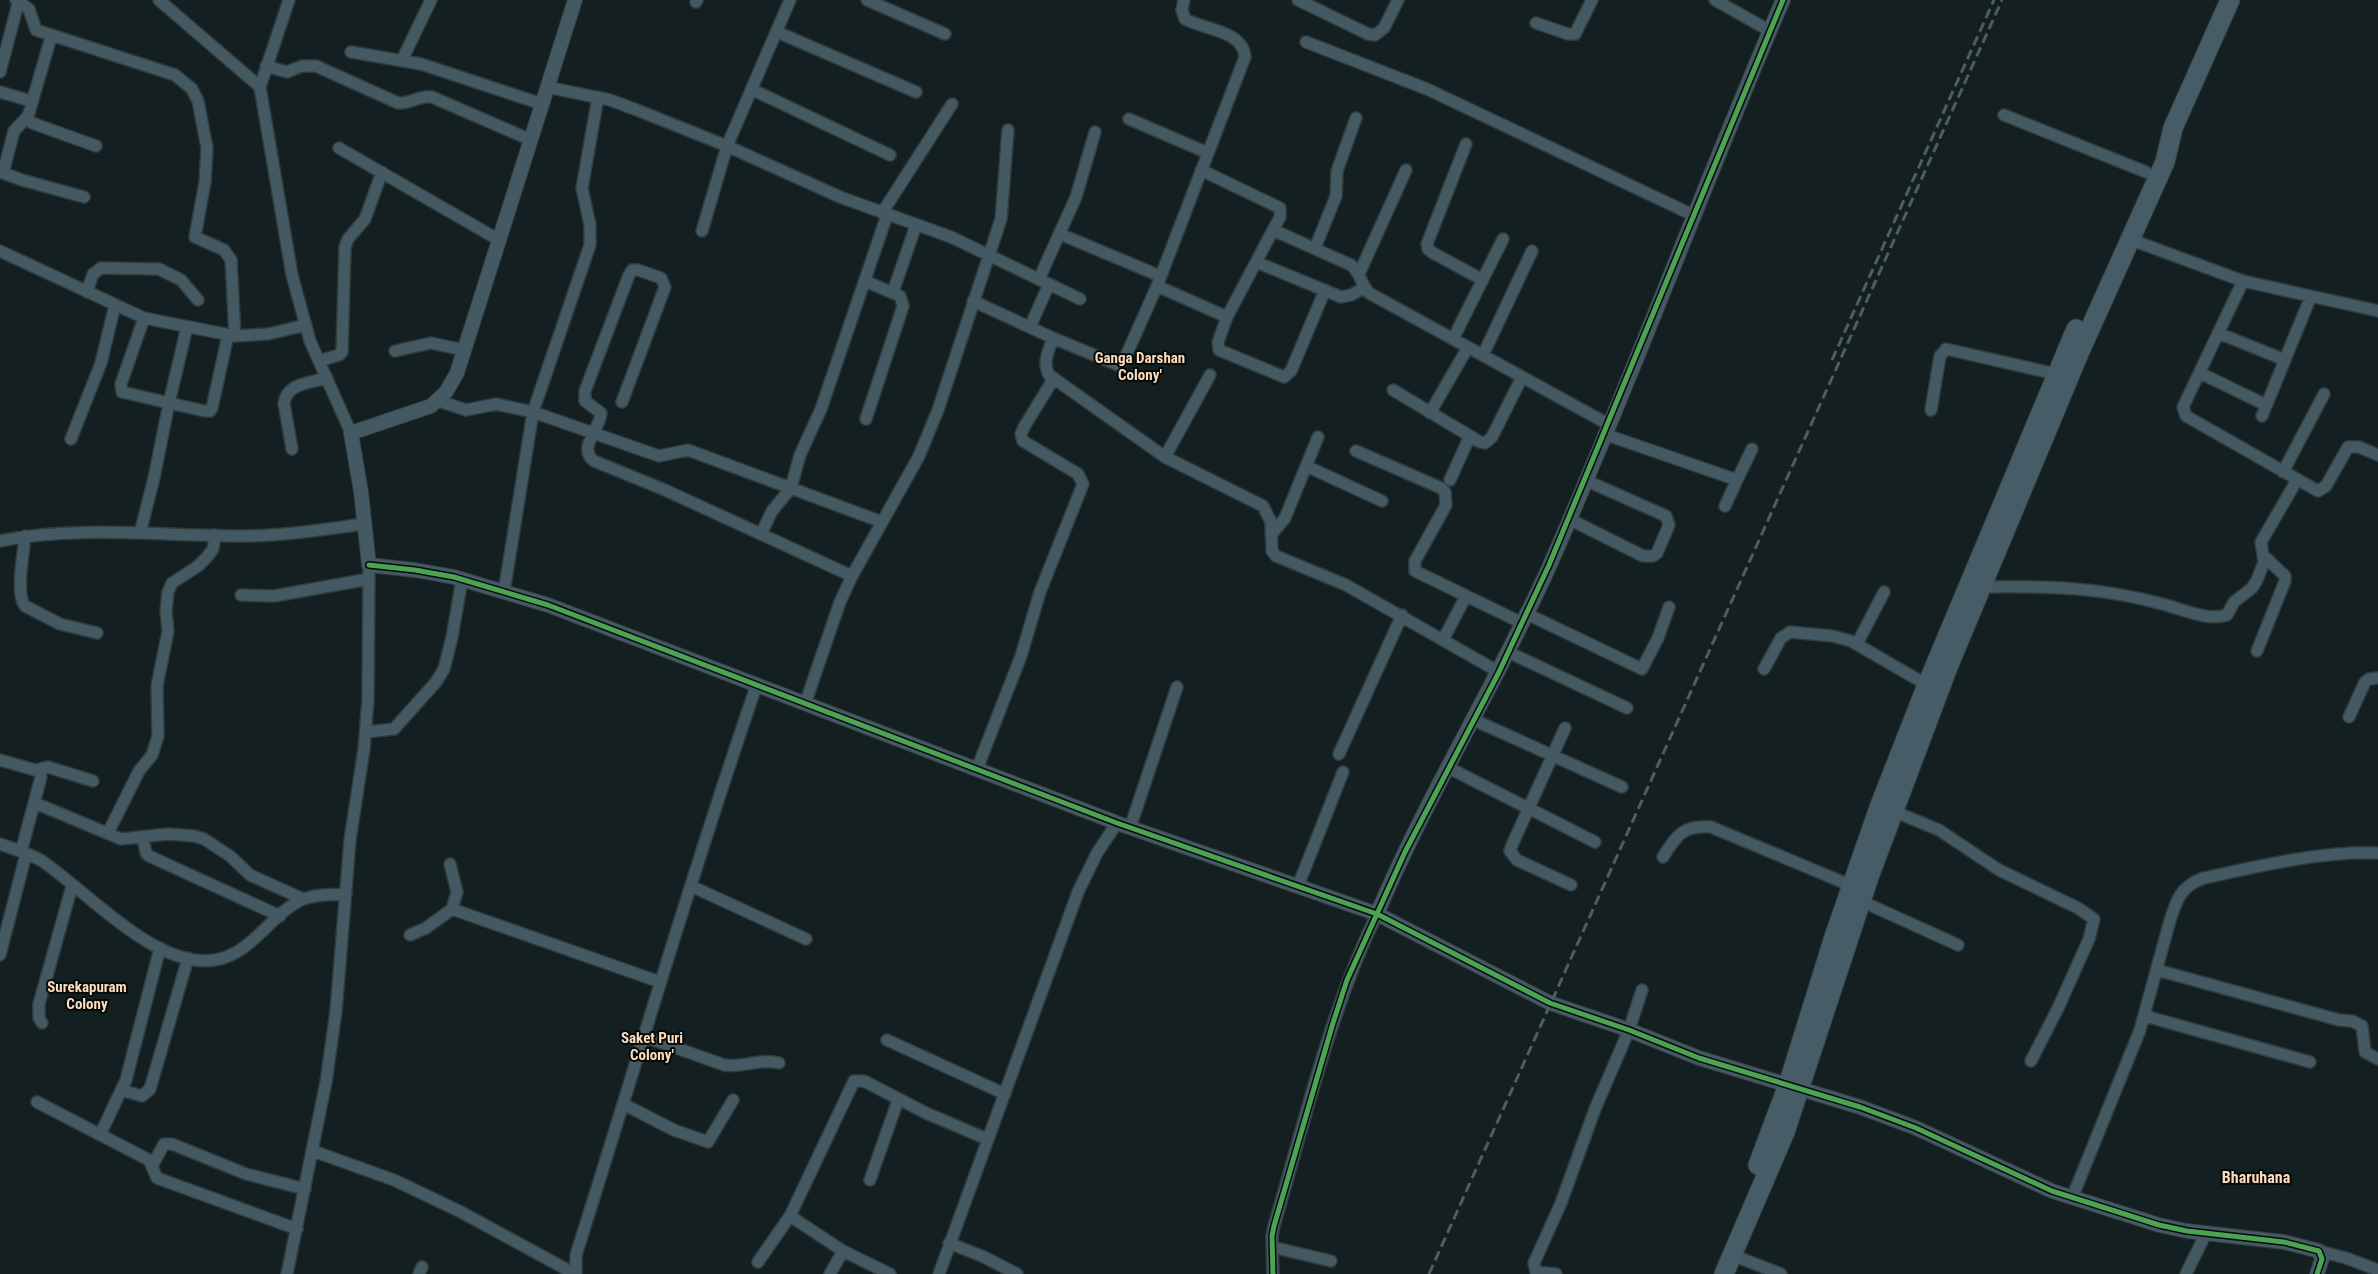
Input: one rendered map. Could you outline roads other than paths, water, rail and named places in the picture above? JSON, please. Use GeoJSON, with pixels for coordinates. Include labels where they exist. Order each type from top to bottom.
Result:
{"type":"FeatureCollection","features":[{"type":"Feature","properties":{"kind":"highway"},"geometry":{"type":"LineString","coordinates":[[1724,1274],[1771,1168],[1794,1086],[1857,894],[1880,805],[1927,685],[2056,374],[2146,172],[2173,128],[2230,0]]}},
{"type":"Feature","properties":{"kind":"highway"},"geometry":{"type":"LineString","coordinates":[[1857,894],[1893,811],[1948,667],[2080,351],[2165,162],[2173,128]]}},
{"type":"Feature","properties":{"kind":"highway"},"geometry":{"type":"LineString","coordinates":[[1711,1274],[1794,1086]]}},
{"type":"Feature","properties":{"kind":"street"},"geometry":{"type":"LineString","coordinates":[[0,72],[18,0],[29,9],[36,30],[51,37],[174,75],[192,89],[198,101],[207,148],[205,182],[195,237],[224,250],[231,260],[231,335],[210,411],[122,392],[121,384],[144,318]]}},
{"type":"Feature","properties":{"kind":"street"},"geometry":{"type":"LineString","coordinates":[[159,0],[260,87]]}},
{"type":"Feature","properties":{"kind":"street"},"geometry":{"type":"LineString","coordinates":[[287,1274],[313,1151],[336,1010],[350,840],[366,732],[369,682],[369,572],[365,524],[351,433],[319,362],[292,275],[260,87],[289,0]]}},
{"type":"Feature","properties":{"kind":"street"},"geometry":{"type":"LineString","coordinates":[[402,60],[431,0]]}},
{"type":"Feature","properties":{"kind":"street"},"geometry":{"type":"LineString","coordinates":[[351,433],[431,406],[439,400],[457,373],[575,0]]}},
{"type":"Feature","properties":{"kind":"street"},"geometry":{"type":"LineString","coordinates":[[702,231],[727,146],[753,90],[790,0]]}},
{"type":"Feature","properties":{"kind":"street"},"geometry":{"type":"LineString","coordinates":[[867,0],[945,34]]}},
{"type":"Feature","properties":{"kind":"street"},"geometry":{"type":"LineString","coordinates":[[973,301],[1112,364],[1118,365],[1122,363],[1159,281],[1245,57],[1244,50],[1234,37],[1185,20],[1182,10],[1184,0]]}},
{"type":"Feature","properties":{"kind":"street"},"geometry":{"type":"LineString","coordinates":[[1298,0],[1360,30],[1375,35],[1384,28],[1398,0]]}},
{"type":"Feature","properties":{"kind":"street"},"geometry":{"type":"LineString","coordinates":[[1536,23],[1568,34],[1575,34],[1592,0]]}},
{"type":"Feature","properties":{"kind":"street"},"geometry":{"type":"LineString","coordinates":[[1714,0],[1770,31]]}},
{"type":"Feature","properties":{"kind":"street"},"geometry":{"type":"LineString","coordinates":[[1273,1274],[1272,1247],[1274,1226],[1347,980],[1405,852],[1525,619],[1585,480],[1783,0]]}},
{"type":"Feature","properties":{"kind":"street"},"geometry":{"type":"LineString","coordinates":[[777,32],[916,92]]}},
{"type":"Feature","properties":{"kind":"street"},"geometry":{"type":"LineString","coordinates":[[51,37],[27,117],[14,131],[2,172],[22,180],[84,197]]}},
{"type":"Feature","properties":{"kind":"street"},"geometry":{"type":"LineString","coordinates":[[1306,42],[1426,89],[1695,216]]}},
{"type":"Feature","properties":{"kind":"street"},"geometry":{"type":"LineString","coordinates":[[351,52],[402,60],[440,69],[542,104]]}},
{"type":"Feature","properties":{"kind":"street"},"geometry":{"type":"LineString","coordinates":[[266,66],[287,72],[302,66],[316,66],[398,103],[404,104],[421,96],[432,97],[531,140]]}},
{"type":"Feature","properties":{"kind":"street"},"geometry":{"type":"LineString","coordinates":[[547,87],[598,97],[637,110],[727,146],[840,197],[951,237],[1080,299]]}},
{"type":"Feature","properties":{"kind":"street"},"geometry":{"type":"LineString","coordinates":[[753,90],[890,155]]}},
{"type":"Feature","properties":{"kind":"street"},"geometry":{"type":"LineString","coordinates":[[0,92],[32,101]]}},
{"type":"Feature","properties":{"kind":"street"},"geometry":{"type":"LineString","coordinates":[[504,592],[533,412],[590,245],[590,225],[582,188],[598,97]]}},
{"type":"Feature","properties":{"kind":"street"},"geometry":{"type":"LineString","coordinates":[[762,534],[772,511],[791,488],[800,455],[820,409],[865,281],[884,214],[952,104]]}},
{"type":"Feature","properties":{"kind":"street"},"geometry":{"type":"LineString","coordinates":[[2004,115],[2146,172]]}},
{"type":"Feature","properties":{"kind":"street"},"geometry":{"type":"LineString","coordinates":[[27,117],[32,123],[96,146]]}},
{"type":"Feature","properties":{"kind":"street"},"geometry":{"type":"LineString","coordinates":[[1315,248],[1336,196],[1337,171],[1356,118]]}},
{"type":"Feature","properties":{"kind":"street"},"geometry":{"type":"LineString","coordinates":[[1129,119],[1208,153]]}},
{"type":"Feature","properties":{"kind":"street"},"geometry":{"type":"LineString","coordinates":[[805,704],[840,602],[852,576],[919,456],[930,431],[1003,207],[1008,130]]}},
{"type":"Feature","properties":{"kind":"street"},"geometry":{"type":"LineString","coordinates":[[1030,327],[1060,234],[1076,197],[1095,132]]}},
{"type":"Feature","properties":{"kind":"street"},"geometry":{"type":"LineString","coordinates":[[1466,144],[1427,244],[1433,253],[1482,280]]}},
{"type":"Feature","properties":{"kind":"street"},"geometry":{"type":"LineString","coordinates":[[339,148],[499,240]]}},
{"type":"Feature","properties":{"kind":"street"},"geometry":{"type":"LineString","coordinates":[[1201,170],[1280,208],[1280,217],[1227,317],[1218,342],[1219,350],[1284,377],[1291,371],[1325,290]]}},
{"type":"Feature","properties":{"kind":"street"},"geometry":{"type":"LineString","coordinates":[[1359,274],[1406,170]]}},
{"type":"Feature","properties":{"kind":"street"},"geometry":{"type":"LineString","coordinates":[[319,362],[339,355],[342,352],[345,247],[348,239],[365,219],[382,172]]}},
{"type":"Feature","properties":{"kind":"street"},"geometry":{"type":"LineString","coordinates":[[893,292],[916,225]]}},
{"type":"Feature","properties":{"kind":"street"},"geometry":{"type":"LineString","coordinates":[[1273,230],[1352,265],[1359,274],[1364,288],[1369,293],[1522,377],[1606,429],[1737,480]]}},
{"type":"Feature","properties":{"kind":"street"},"geometry":{"type":"LineString","coordinates":[[1060,234],[1159,281],[1227,317]]}},
{"type":"Feature","properties":{"kind":"street"},"geometry":{"type":"LineString","coordinates":[[2129,239],[2243,281],[2378,311]]}},
{"type":"Feature","properties":{"kind":"street"},"geometry":{"type":"LineString","coordinates":[[1453,339],[1503,240]]}},
{"type":"Feature","properties":{"kind":"street"},"geometry":{"type":"LineString","coordinates":[[0,251],[144,318],[231,335],[268,334],[306,325]]}},
{"type":"Feature","properties":{"kind":"street"},"geometry":{"type":"LineString","coordinates":[[1484,356],[1532,251]]}},
{"type":"Feature","properties":{"kind":"street"},"geometry":{"type":"LineString","coordinates":[[1256,262],[1346,297],[1364,288]]}},
{"type":"Feature","properties":{"kind":"street"},"geometry":{"type":"LineString","coordinates":[[87,292],[93,274],[102,268],[153,268],[181,280],[198,300]]}},
{"type":"Feature","properties":{"kind":"street"},"geometry":{"type":"LineString","coordinates":[[622,402],[665,287],[661,278],[638,270],[632,270],[628,275],[585,391],[585,401],[601,413],[587,449],[589,457],[594,461],[665,490],[852,576]]}},
{"type":"Feature","properties":{"kind":"street"},"geometry":{"type":"LineString","coordinates":[[865,281],[900,296],[903,306],[866,419]]}},
{"type":"Feature","properties":{"kind":"street"},"geometry":{"type":"LineString","coordinates":[[2243,281],[2183,407],[2186,416],[2314,490],[2322,489],[2348,446],[2359,447],[2378,456]]}},
{"type":"Feature","properties":{"kind":"street"},"geometry":{"type":"LineString","coordinates":[[2262,416],[2311,296]]}},
{"type":"Feature","properties":{"kind":"street"},"geometry":{"type":"LineString","coordinates":[[71,439],[100,363],[115,305]]}},
{"type":"Feature","properties":{"kind":"street"},"geometry":{"type":"LineString","coordinates":[[140,533],[187,327]]}},
{"type":"Feature","properties":{"kind":"street"},"geometry":{"type":"LineString","coordinates":[[2218,333],[2284,360]]}},
{"type":"Feature","properties":{"kind":"street"},"geometry":{"type":"LineString","coordinates":[[1054,338],[1046,362],[1049,374],[1165,457],[1262,506],[1271,522],[1272,552],[1282,560],[1346,585],[1402,615],[1499,672]]}},
{"type":"Feature","properties":{"kind":"street"},"geometry":{"type":"LineString","coordinates":[[395,351],[431,343],[464,350]]}},
{"type":"Feature","properties":{"kind":"street"},"geometry":{"type":"LineString","coordinates":[[1430,413],[1468,347]]}},
{"type":"Feature","properties":{"kind":"street"},"geometry":{"type":"LineString","coordinates":[[1931,410],[1940,356],[1946,349],[2056,374]]}},
{"type":"Feature","properties":{"kind":"street"},"geometry":{"type":"LineString","coordinates":[[2200,373],[2266,405]]}},
{"type":"Feature","properties":{"kind":"street"},"geometry":{"type":"LineString","coordinates":[[1165,457],[1210,375]]}},
{"type":"Feature","properties":{"kind":"street"},"geometry":{"type":"LineString","coordinates":[[1393,390],[1480,442],[1489,441],[1522,377]]}},
{"type":"Feature","properties":{"kind":"street"},"geometry":{"type":"LineString","coordinates":[[292,449],[284,403],[285,395],[290,389],[326,378]]}},
{"type":"Feature","properties":{"kind":"street"},"geometry":{"type":"LineString","coordinates":[[977,769],[1021,656],[1040,592],[1083,484],[1078,474],[1023,441],[1021,434],[1054,378]]}},
{"type":"Feature","properties":{"kind":"street"},"geometry":{"type":"LineString","coordinates":[[2283,472],[2324,394]]}},
{"type":"Feature","properties":{"kind":"street"},"geometry":{"type":"LineString","coordinates":[[439,400],[466,410],[496,404],[533,412],[660,456],[688,450],[882,522]]}},
{"type":"Feature","properties":{"kind":"street"},"geometry":{"type":"LineString","coordinates":[[1450,480],[1470,436]]}},
{"type":"Feature","properties":{"kind":"street"},"geometry":{"type":"LineString","coordinates":[[1271,535],[1284,518],[1318,437]]}},
{"type":"Feature","properties":{"kind":"street"},"geometry":{"type":"LineString","coordinates":[[1726,506],[1752,448]]}},
{"type":"Feature","properties":{"kind":"street"},"geometry":{"type":"LineString","coordinates":[[1356,451],[1441,488],[1446,492],[1446,505],[1415,561],[1415,571],[1466,596],[1642,669],[1658,638],[1669,607]]}},
{"type":"Feature","properties":{"kind":"street"},"geometry":{"type":"LineString","coordinates":[[1306,466],[1382,500]]}},
{"type":"Feature","properties":{"kind":"street"},"geometry":{"type":"LineString","coordinates":[[1568,519],[1643,556],[1654,556],[1657,553],[1669,525],[1666,516],[1585,480]]}},
{"type":"Feature","properties":{"kind":"street"},"geometry":{"type":"LineString","coordinates":[[1983,587],[2059,586],[2087,588],[2128,596],[2181,611],[2222,617],[2227,615],[2234,602],[2252,588],[2262,571],[2264,555],[2261,542],[2297,480]]}},
{"type":"Feature","properties":{"kind":"street"},"geometry":{"type":"LineString","coordinates":[[0,541],[25,536],[140,533],[279,534],[365,524]]}},
{"type":"Feature","properties":{"kind":"street"},"geometry":{"type":"LineString","coordinates":[[108,833],[139,771],[152,755],[156,744],[158,720],[157,686],[168,631],[166,611],[168,592],[172,583],[198,566],[207,557],[213,549],[215,535]]}},
{"type":"Feature","properties":{"kind":"street"},"geometry":{"type":"LineString","coordinates":[[25,536],[20,590],[22,602],[25,606],[60,624],[97,633]]}},
{"type":"Feature","properties":{"kind":"street"},"geometry":{"type":"LineString","coordinates":[[2257,651],[2285,581],[2285,576],[2264,555]]}},
{"type":"Feature","properties":{"kind":"street"},"geometry":{"type":"LineString","coordinates":[[241,595],[274,596],[369,572],[415,570],[462,580],[504,592],[585,619],[1124,826],[1377,914],[1550,1003],[1629,1030],[1698,1058],[1860,1106],[1916,1128],[2052,1191],[2159,1225],[2206,1233],[2284,1242],[2346,1258],[2378,1270]]}},
{"type":"Feature","properties":{"kind":"street"},"geometry":{"type":"LineString","coordinates":[[366,732],[394,729],[436,682],[444,669],[449,651],[462,580]]}},
{"type":"Feature","properties":{"kind":"street"},"geometry":{"type":"LineString","coordinates":[[1857,644],[1884,592]]}},
{"type":"Feature","properties":{"kind":"street"},"geometry":{"type":"LineString","coordinates":[[1443,640],[1466,596]]}},
{"type":"Feature","properties":{"kind":"street"},"geometry":{"type":"LineString","coordinates":[[1339,754],[1402,615]]}},
{"type":"Feature","properties":{"kind":"street"},"geometry":{"type":"LineString","coordinates":[[1764,668],[1781,638],[1790,632],[1842,638],[1857,644],[1927,685]]}},
{"type":"Feature","properties":{"kind":"street"},"geometry":{"type":"LineString","coordinates":[[1508,652],[1627,708]]}},
{"type":"Feature","properties":{"kind":"street"},"geometry":{"type":"LineString","coordinates":[[2349,717],[2365,682],[2369,679],[2378,678]]}},
{"type":"Feature","properties":{"kind":"street"},"geometry":{"type":"LineString","coordinates":[[313,1151],[394,1180],[462,1212],[575,1274],[576,1255],[660,982],[725,776],[757,684]]}},
{"type":"Feature","properties":{"kind":"street"},"geometry":{"type":"LineString","coordinates":[[939,1274],[1078,892],[1098,852],[1124,826],[1177,688]]}},
{"type":"Feature","properties":{"kind":"street"},"geometry":{"type":"LineString","coordinates":[[1474,720],[1622,788]]}},
{"type":"Feature","properties":{"kind":"street"},"geometry":{"type":"LineString","coordinates":[[1565,728],[1512,844],[1512,856],[1571,885]]}},
{"type":"Feature","properties":{"kind":"street"},"geometry":{"type":"LineString","coordinates":[[0,760],[35,770],[40,773],[41,777],[0,955]]}},
{"type":"Feature","properties":{"kind":"street"},"geometry":{"type":"LineString","coordinates":[[35,770],[48,767],[93,781]]}},
{"type":"Feature","properties":{"kind":"street"},"geometry":{"type":"LineString","coordinates":[[1449,768],[1595,842]]}},
{"type":"Feature","properties":{"kind":"street"},"geometry":{"type":"LineString","coordinates":[[1298,886],[1343,772]]}},
{"type":"Feature","properties":{"kind":"street"},"geometry":{"type":"LineString","coordinates":[[35,802],[122,839],[182,834],[204,839],[230,856],[250,875],[303,899]]}},
{"type":"Feature","properties":{"kind":"street"},"geometry":{"type":"LineString","coordinates":[[1893,811],[1939,830],[1999,870],[2078,908],[2094,919],[2089,939],[2059,1006],[2031,1060]]}},
{"type":"Feature","properties":{"kind":"street"},"geometry":{"type":"LineString","coordinates":[[1663,857],[1676,838],[1685,830],[1696,826],[1710,827],[1857,894],[1958,945]]}},
{"type":"Feature","properties":{"kind":"street"},"geometry":{"type":"LineString","coordinates":[[143,838],[146,853],[149,856],[280,916]]}},
{"type":"Feature","properties":{"kind":"street"},"geometry":{"type":"LineString","coordinates":[[0,844],[42,862],[137,936],[160,948],[202,961],[215,960],[230,955],[253,940],[303,899],[346,894]]}},
{"type":"Feature","properties":{"kind":"street"},"geometry":{"type":"LineString","coordinates":[[2072,1198],[2145,1016],[2174,908],[2184,888],[2192,882],[2234,872],[2328,855],[2378,854]]}},
{"type":"Feature","properties":{"kind":"street"},"geometry":{"type":"LineString","coordinates":[[410,935],[426,928],[452,909],[457,892],[450,864]]}},
{"type":"Feature","properties":{"kind":"street"},"geometry":{"type":"LineString","coordinates":[[42,1023],[39,1018],[39,1004],[72,886]]}},
{"type":"Feature","properties":{"kind":"street"},"geometry":{"type":"LineString","coordinates":[[691,886],[806,939]]}},
{"type":"Feature","properties":{"kind":"street"},"geometry":{"type":"LineString","coordinates":[[452,909],[660,982]]}},
{"type":"Feature","properties":{"kind":"street"},"geometry":{"type":"LineString","coordinates":[[100,1135],[121,1090],[160,948]]}},
{"type":"Feature","properties":{"kind":"street"},"geometry":{"type":"LineString","coordinates":[[121,1090],[142,1096],[150,1089],[188,958]]}},
{"type":"Feature","properties":{"kind":"street"},"geometry":{"type":"LineString","coordinates":[[2157,970],[2339,1020],[2357,1022],[2362,1026],[2365,1052],[2378,1059]]}},
{"type":"Feature","properties":{"kind":"street"},"geometry":{"type":"LineString","coordinates":[[1556,1274],[1536,1272],[1534,1263],[1561,1203],[1595,1109],[1629,1030],[1642,990]]}},
{"type":"Feature","properties":{"kind":"street"},"geometry":{"type":"LineString","coordinates":[[2145,1016],[2310,1062]]}},
{"type":"Feature","properties":{"kind":"street"},"geometry":{"type":"LineString","coordinates":[[644,1036],[724,1065],[735,1067],[767,1060],[779,1063]]}},
{"type":"Feature","properties":{"kind":"street"},"geometry":{"type":"LineString","coordinates":[[887,1040],[1005,1094]]}},
{"type":"Feature","properties":{"kind":"street"},"geometry":{"type":"LineString","coordinates":[[758,1262],[790,1216],[854,1081],[864,1081],[898,1100],[987,1139]]}},
{"type":"Feature","properties":{"kind":"street"},"geometry":{"type":"LineString","coordinates":[[623,1104],[674,1130],[708,1142],[734,1100]]}},
{"type":"Feature","properties":{"kind":"street"},"geometry":{"type":"LineString","coordinates":[[870,1180],[898,1100]]}},
{"type":"Feature","properties":{"kind":"street"},"geometry":{"type":"LineString","coordinates":[[37,1102],[148,1160],[157,1178],[297,1229]]}},
{"type":"Feature","properties":{"kind":"street"},"geometry":{"type":"LineString","coordinates":[[152,1166],[161,1146],[172,1144],[246,1174],[305,1189]]}},
{"type":"Feature","properties":{"kind":"street"},"geometry":{"type":"LineString","coordinates":[[790,1216],[843,1251],[890,1274]]}},
{"type":"Feature","properties":{"kind":"street"},"geometry":{"type":"LineString","coordinates":[[2186,1274],[2206,1233]]}},
{"type":"Feature","properties":{"kind":"street"},"geometry":{"type":"LineString","coordinates":[[949,1243],[984,1257],[1017,1274]]}},
{"type":"Feature","properties":{"kind":"street"},"geometry":{"type":"LineString","coordinates":[[1272,1247],[1330,1261]]}},
{"type":"Feature","properties":{"kind":"street"},"geometry":{"type":"LineString","coordinates":[[830,1274],[843,1251]]}},
{"type":"Feature","properties":{"kind":"street"},"geometry":{"type":"LineString","coordinates":[[2317,1274],[2322,1258],[2319,1251]]}},
{"type":"Feature","properties":{"kind":"street"},"geometry":{"type":"LineString","coordinates":[[1732,1256],[1781,1274]]}},
{"type":"Feature","properties":{"kind":"railway"},"geometry":{"type":"LineString","coordinates":[[1832,360],[1994,0]]}},
{"type":"Feature","properties":{"kind":"railway"},"geometry":{"type":"LineString","coordinates":[[1429,1274],[2002,0]]}},
{"type":"Feature","properties":{"kind":"district","name":"Ganga Darshan Colony'"},"geometry":{"type":"Point","coordinates":[1140,366]}},
{"type":"Feature","properties":{"kind":"district","name":"Surekapuram Colony"},"geometry":{"type":"Point","coordinates":[87,996]}},
{"type":"Feature","properties":{"kind":"district","name":"Saket Puri Colony'"},"geometry":{"type":"Point","coordinates":[652,1046]}},
{"type":"Feature","properties":{"kind":"district","name":"Bharuhana"},"geometry":{"type":"Point","coordinates":[2256,1177]}}]}
